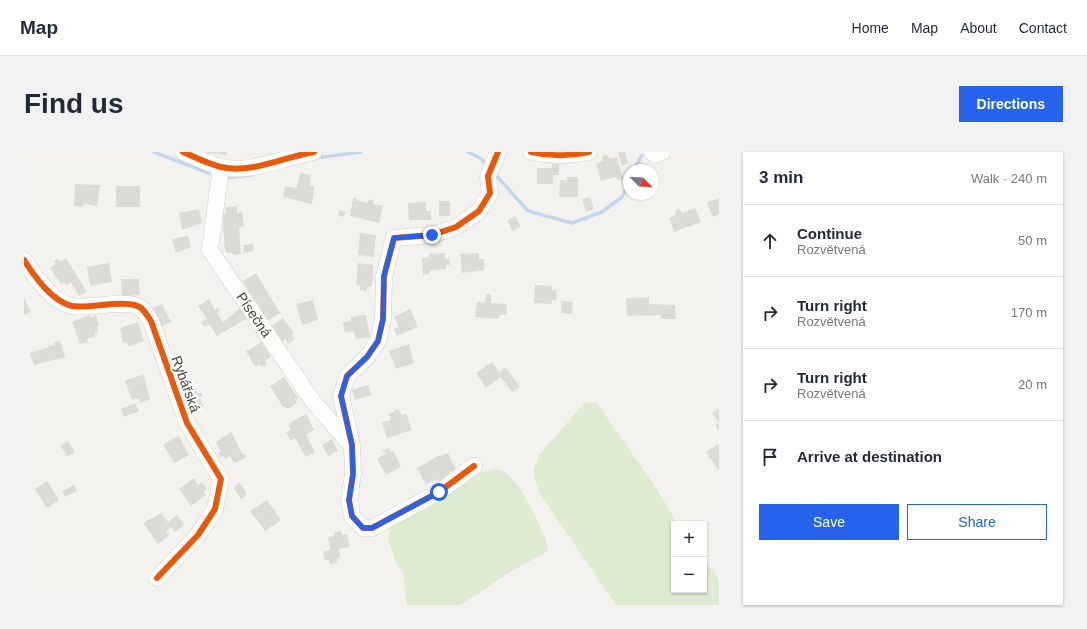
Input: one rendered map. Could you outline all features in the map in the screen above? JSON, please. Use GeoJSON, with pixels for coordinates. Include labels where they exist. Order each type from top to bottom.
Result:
{"type":"FeatureCollection","features":[{"type":"Feature","properties":{"kind":"street"},"geometry":{"type":"LineString","coordinates":[[183,152],[221,167],[246,168],[295,155],[314,152]]}},
{"type":"Feature","properties":{"kind":"street"},"geometry":{"type":"LineString","coordinates":[[474,466],[432,496],[372,528],[363,528],[352,516],[349,500],[353,474],[352,445],[341,396],[347,376],[367,357],[378,341],[383,319],[384,276],[394,238],[432,235],[456,227],[479,211],[490,193],[488,176],[498,152]]}},
{"type":"Feature","properties":{"kind":"street"},"geometry":{"type":"LineString","coordinates":[[531,152],[542,154],[571,154],[589,152]]}},
{"type":"Feature","properties":{"kind":"street"},"geometry":{"type":"LineString","coordinates":[[652,152],[655,155],[662,152]]}},
{"type":"Feature","properties":{"kind":"street","name":"Písečná"},"geometry":{"type":"LineString","coordinates":[[221,167],[210,250],[312,400],[352,445]]}},
{"type":"Feature","properties":{"kind":"street","name":"Rybářská"},"geometry":{"type":"LineString","coordinates":[[24,260],[34,276],[53,295],[70,306],[87,307],[132,304],[142,308],[151,320],[187,423],[221,479],[215,509],[198,535],[157,578]]}},
{"type":"Feature","properties":{"kind":"green space"},"geometry":{"type":"Polygon","coordinates":[[[585,402],[597,403],[656,488],[676,521],[671,521],[671,593],[707,593],[707,564],[719,579],[719,605],[616,605],[540,494],[535,479],[534,470],[539,455],[585,402]]]}},
{"type":"Feature","properties":{"kind":"green space"},"geometry":{"type":"Polygon","coordinates":[[[496,469],[510,476],[520,488],[530,505],[548,549],[546,552],[510,572],[461,605],[407,605],[403,573],[396,563],[388,539],[390,530],[394,523],[457,483],[484,472],[496,469]]]}},
{"type":"Feature","properties":{"kind":"building"},"geometry":{"type":"Polygon","coordinates":[[[227,152],[227,155],[207,153],[227,152]]]}},
{"type":"Feature","properties":{"kind":"building"},"geometry":{"type":"Polygon","coordinates":[[[618,152],[625,152],[628,163],[623,164],[622,166],[618,152]]]}},
{"type":"Feature","properties":{"kind":"building"},"geometry":{"type":"Polygon","coordinates":[[[608,155],[609,159],[617,157],[623,179],[619,180],[615,177],[601,181],[596,164],[603,161],[602,156],[608,155]]]}},
{"type":"Feature","properties":{"kind":"building"},"geometry":{"type":"Polygon","coordinates":[[[552,164],[559,164],[559,175],[553,175],[553,184],[537,184],[537,168],[552,168],[552,164]]]}},
{"type":"Feature","properties":{"kind":"building"},"geometry":{"type":"Polygon","coordinates":[[[300,173],[311,175],[310,185],[314,186],[312,204],[283,197],[285,186],[297,188],[300,173]]]}},
{"type":"Feature","properties":{"kind":"building"},"geometry":{"type":"Polygon","coordinates":[[[567,177],[578,177],[578,197],[559,197],[560,180],[567,180],[567,177]]]}},
{"type":"Feature","properties":{"kind":"building"},"geometry":{"type":"Polygon","coordinates":[[[75,184],[100,185],[97,206],[84,204],[83,207],[74,206],[75,184]]]}},
{"type":"Feature","properties":{"kind":"building"},"geometry":{"type":"Polygon","coordinates":[[[116,186],[140,186],[140,207],[116,207],[116,186]]]}},
{"type":"Feature","properties":{"kind":"building"},"geometry":{"type":"Polygon","coordinates":[[[590,197],[594,209],[586,212],[582,199],[590,197]]]}},
{"type":"Feature","properties":{"kind":"building"},"geometry":{"type":"Polygon","coordinates":[[[353,198],[357,198],[356,200],[367,203],[370,199],[373,200],[373,204],[383,206],[379,223],[350,216],[353,198]]]}},
{"type":"Feature","properties":{"kind":"building"},"geometry":{"type":"Polygon","coordinates":[[[719,198],[719,214],[713,217],[707,203],[719,198]]]}},
{"type":"Feature","properties":{"kind":"building"},"geometry":{"type":"Polygon","coordinates":[[[439,201],[450,201],[450,216],[439,216],[439,201]]]}},
{"type":"Feature","properties":{"kind":"building"},"geometry":{"type":"Polygon","coordinates":[[[426,202],[426,211],[431,211],[431,220],[409,220],[408,203],[426,202]]]}},
{"type":"Feature","properties":{"kind":"building"},"geometry":{"type":"Polygon","coordinates":[[[237,206],[237,213],[242,212],[244,226],[239,227],[241,254],[233,255],[233,253],[227,253],[225,251],[222,213],[226,213],[225,207],[237,206]]]}},
{"type":"Feature","properties":{"kind":"building"},"geometry":{"type":"Polygon","coordinates":[[[695,208],[701,222],[674,232],[669,218],[676,215],[675,211],[680,209],[682,213],[695,208]]]}},
{"type":"Feature","properties":{"kind":"building"},"geometry":{"type":"Polygon","coordinates":[[[199,209],[202,223],[182,230],[179,213],[199,209]]]}},
{"type":"Feature","properties":{"kind":"building"},"geometry":{"type":"Polygon","coordinates":[[[340,210],[346,212],[344,217],[338,215],[340,210]]]}},
{"type":"Feature","properties":{"kind":"building"},"geometry":{"type":"Polygon","coordinates":[[[515,216],[521,227],[513,231],[507,220],[515,216]]]}},
{"type":"Feature","properties":{"kind":"building"},"geometry":{"type":"Polygon","coordinates":[[[360,233],[376,235],[374,257],[358,255],[360,233]]]}},
{"type":"Feature","properties":{"kind":"building"},"geometry":{"type":"Polygon","coordinates":[[[188,236],[191,247],[176,253],[172,239],[188,236]]]}},
{"type":"Feature","properties":{"kind":"building"},"geometry":{"type":"Polygon","coordinates":[[[253,244],[254,251],[244,253],[243,245],[253,244]]]}},
{"type":"Feature","properties":{"kind":"building"},"geometry":{"type":"Polygon","coordinates":[[[445,253],[445,259],[449,258],[450,265],[446,265],[446,269],[430,270],[430,274],[423,275],[422,258],[429,257],[429,254],[445,253]]]}},
{"type":"Feature","properties":{"kind":"building"},"geometry":{"type":"Polygon","coordinates":[[[479,253],[479,259],[484,259],[484,270],[462,273],[460,254],[479,253]]]}},
{"type":"Feature","properties":{"kind":"building"},"geometry":{"type":"Polygon","coordinates":[[[66,258],[87,292],[79,296],[71,282],[66,285],[64,282],[61,284],[50,268],[56,264],[54,261],[58,259],[60,262],[66,258]]]}},
{"type":"Feature","properties":{"kind":"building"},"geometry":{"type":"Polygon","coordinates":[[[109,263],[112,282],[90,286],[87,267],[109,263]]]}},
{"type":"Feature","properties":{"kind":"building"},"geometry":{"type":"Polygon","coordinates":[[[358,263],[373,265],[373,281],[371,287],[367,287],[367,291],[360,290],[360,286],[356,285],[358,263]]]}},
{"type":"Feature","properties":{"kind":"building"},"geometry":{"type":"Polygon","coordinates":[[[256,273],[280,313],[268,320],[251,294],[247,297],[244,292],[248,290],[243,281],[256,273]]]}},
{"type":"Feature","properties":{"kind":"building"},"geometry":{"type":"Polygon","coordinates":[[[121,279],[139,279],[140,295],[122,296],[121,279]]]}},
{"type":"Feature","properties":{"kind":"building"},"geometry":{"type":"Polygon","coordinates":[[[535,285],[552,286],[552,290],[557,290],[556,301],[552,300],[552,304],[534,303],[535,285]]]}},
{"type":"Feature","properties":{"kind":"building"},"geometry":{"type":"Polygon","coordinates":[[[486,294],[491,294],[491,303],[507,304],[506,315],[500,315],[498,319],[475,317],[477,302],[485,302],[486,294]]]}},
{"type":"Feature","properties":{"kind":"building"},"geometry":{"type":"Polygon","coordinates":[[[649,297],[649,304],[675,305],[676,319],[661,319],[661,315],[627,316],[626,298],[649,297]]]}},
{"type":"Feature","properties":{"kind":"building"},"geometry":{"type":"Polygon","coordinates":[[[24,298],[31,312],[24,315],[24,298]]]}},
{"type":"Feature","properties":{"kind":"building"},"geometry":{"type":"Polygon","coordinates":[[[209,299],[215,310],[218,308],[220,310],[217,313],[223,322],[241,308],[251,316],[217,336],[209,324],[204,327],[201,322],[207,319],[198,306],[209,299]]]}},
{"type":"Feature","properties":{"kind":"building"},"geometry":{"type":"Polygon","coordinates":[[[313,300],[318,320],[302,325],[296,304],[313,300]]]}},
{"type":"Feature","properties":{"kind":"building"},"geometry":{"type":"Polygon","coordinates":[[[562,301],[573,302],[572,314],[561,313],[562,301]]]}},
{"type":"Feature","properties":{"kind":"building"},"geometry":{"type":"Polygon","coordinates":[[[162,304],[171,322],[161,327],[152,309],[162,304]]]}},
{"type":"Feature","properties":{"kind":"building"},"geometry":{"type":"Polygon","coordinates":[[[410,309],[418,327],[397,336],[394,329],[399,327],[394,317],[410,309]]]}},
{"type":"Feature","properties":{"kind":"building"},"geometry":{"type":"Polygon","coordinates":[[[89,315],[90,317],[96,315],[99,326],[97,327],[98,332],[94,333],[95,337],[87,339],[88,342],[80,344],[72,322],[89,315]]]}},
{"type":"Feature","properties":{"kind":"building"},"geometry":{"type":"Polygon","coordinates":[[[366,315],[370,337],[355,339],[354,331],[345,333],[343,323],[351,321],[351,317],[366,315]]]}},
{"type":"Feature","properties":{"kind":"building"},"geometry":{"type":"Polygon","coordinates":[[[283,318],[294,333],[292,335],[295,339],[288,344],[285,339],[280,343],[269,328],[283,318]]]}},
{"type":"Feature","properties":{"kind":"building"},"geometry":{"type":"Polygon","coordinates":[[[138,322],[144,341],[128,347],[127,343],[123,342],[120,329],[138,322]]]}},
{"type":"Feature","properties":{"kind":"building"},"geometry":{"type":"Polygon","coordinates":[[[60,341],[65,357],[34,365],[30,353],[55,345],[54,342],[60,341]]]}},
{"type":"Feature","properties":{"kind":"building"},"geometry":{"type":"Polygon","coordinates":[[[262,342],[271,357],[265,360],[267,364],[261,367],[260,364],[255,367],[246,351],[262,342]]]}},
{"type":"Feature","properties":{"kind":"building"},"geometry":{"type":"Polygon","coordinates":[[[409,344],[414,363],[396,369],[389,351],[409,344]]]}},
{"type":"Feature","properties":{"kind":"building"},"geometry":{"type":"Polygon","coordinates":[[[492,362],[499,372],[505,367],[520,387],[512,392],[501,377],[486,388],[476,373],[492,362]]]}},
{"type":"Feature","properties":{"kind":"building"},"geometry":{"type":"Polygon","coordinates":[[[143,374],[150,399],[140,403],[139,398],[132,400],[125,381],[143,374]]]}},
{"type":"Feature","properties":{"kind":"building"},"geometry":{"type":"Polygon","coordinates":[[[284,377],[298,398],[295,399],[297,403],[287,409],[285,406],[283,407],[270,386],[284,377]]]}},
{"type":"Feature","properties":{"kind":"building"},"geometry":{"type":"Polygon","coordinates":[[[194,385],[197,393],[202,393],[202,396],[199,397],[204,407],[194,411],[185,389],[194,385]]]}},
{"type":"Feature","properties":{"kind":"building"},"geometry":{"type":"Polygon","coordinates":[[[368,385],[371,395],[355,400],[352,390],[368,385]]]}},
{"type":"Feature","properties":{"kind":"building"},"geometry":{"type":"Polygon","coordinates":[[[135,403],[139,411],[124,417],[121,409],[135,403]]]}},
{"type":"Feature","properties":{"kind":"building"},"geometry":{"type":"Polygon","coordinates":[[[398,409],[402,415],[406,413],[412,430],[387,438],[382,422],[391,420],[389,414],[398,409]]]}},
{"type":"Feature","properties":{"kind":"building"},"geometry":{"type":"Polygon","coordinates":[[[719,409],[719,423],[712,413],[719,409]]]}},
{"type":"Feature","properties":{"kind":"building"},"geometry":{"type":"Polygon","coordinates":[[[306,414],[314,430],[306,435],[315,452],[306,457],[295,438],[291,441],[286,432],[291,430],[288,424],[306,414]]]}},
{"type":"Feature","properties":{"kind":"building"},"geometry":{"type":"Polygon","coordinates":[[[719,423],[719,431],[715,425],[719,423]]]}},
{"type":"Feature","properties":{"kind":"building"},"geometry":{"type":"Polygon","coordinates":[[[231,432],[243,455],[245,454],[247,457],[234,463],[230,456],[225,459],[223,456],[220,458],[218,453],[221,452],[216,442],[231,432]]]}},
{"type":"Feature","properties":{"kind":"building"},"geometry":{"type":"Polygon","coordinates":[[[179,436],[189,455],[174,463],[163,444],[179,436]]]}},
{"type":"Feature","properties":{"kind":"building"},"geometry":{"type":"Polygon","coordinates":[[[332,439],[338,451],[328,456],[322,445],[332,439]]]}},
{"type":"Feature","properties":{"kind":"building"},"geometry":{"type":"Polygon","coordinates":[[[68,441],[75,452],[67,456],[61,446],[68,441]]]}},
{"type":"Feature","properties":{"kind":"building"},"geometry":{"type":"Polygon","coordinates":[[[718,444],[719,445],[719,471],[706,452],[718,444]]]}},
{"type":"Feature","properties":{"kind":"building"},"geometry":{"type":"Polygon","coordinates":[[[389,448],[391,452],[393,450],[401,467],[386,475],[377,459],[385,454],[383,451],[389,448]]]}},
{"type":"Feature","properties":{"kind":"building"},"geometry":{"type":"Polygon","coordinates":[[[448,453],[456,469],[450,472],[453,477],[440,485],[437,479],[426,485],[417,468],[440,455],[441,456],[448,453]]]}},
{"type":"Feature","properties":{"kind":"building"},"geometry":{"type":"Polygon","coordinates":[[[194,478],[198,485],[202,482],[207,489],[203,492],[206,495],[191,506],[179,489],[194,478]]]}},
{"type":"Feature","properties":{"kind":"building"},"geometry":{"type":"Polygon","coordinates":[[[47,481],[59,500],[47,508],[35,489],[47,481]]]}},
{"type":"Feature","properties":{"kind":"building"},"geometry":{"type":"Polygon","coordinates":[[[239,482],[247,494],[241,499],[234,488],[239,482]]]}},
{"type":"Feature","properties":{"kind":"building"},"geometry":{"type":"Polygon","coordinates":[[[74,485],[77,491],[65,497],[62,491],[74,485]]]}},
{"type":"Feature","properties":{"kind":"building"},"geometry":{"type":"Polygon","coordinates":[[[267,500],[281,520],[265,531],[250,511],[267,500]]]}},
{"type":"Feature","properties":{"kind":"building"},"geometry":{"type":"Polygon","coordinates":[[[161,513],[168,522],[177,515],[184,525],[175,532],[171,528],[166,531],[169,535],[158,544],[143,523],[161,513]]]}},
{"type":"Feature","properties":{"kind":"building"},"geometry":{"type":"Polygon","coordinates":[[[341,531],[342,535],[347,534],[350,547],[339,549],[340,558],[337,558],[338,563],[330,564],[329,560],[324,560],[323,552],[330,550],[328,537],[334,536],[334,533],[341,531]]]}},
{"type":"Feature","properties":{"kind":"waterway"},"geometry":{"type":"LineString","coordinates":[[154,152],[209,173]]}},
{"type":"Feature","properties":{"kind":"waterway"},"geometry":{"type":"LineString","coordinates":[[316,158],[361,152]]}},
{"type":"Feature","properties":{"kind":"waterway"},"geometry":{"type":"LineString","coordinates":[[468,152],[480,158],[485,163]]}},
{"type":"Feature","properties":{"kind":"waterway"},"geometry":{"type":"LineString","coordinates":[[637,164],[642,155]]}},
{"type":"Feature","properties":{"kind":"waterway"},"geometry":{"type":"LineString","coordinates":[[494,173],[528,211],[572,223],[602,212],[623,195]]}},
{"type":"Feature","properties":{"kind":"waterway"},"geometry":{"type":"LineString","coordinates":[[225,178],[252,175]]}},
{"type":"Feature","properties":{"kind":"cycle path"},"geometry":{"type":"LineString","coordinates":[[183,152],[211,164],[232,169],[256,167],[314,152]]}},
{"type":"Feature","properties":{"kind":"cycle path"},"geometry":{"type":"LineString","coordinates":[[474,466],[439,492],[372,528],[363,528],[352,516],[349,500],[353,474],[352,445],[341,396],[347,376],[367,357],[378,341],[383,319],[384,276],[394,238],[432,235],[456,227],[479,211],[490,193],[488,176],[498,152]]}},
{"type":"Feature","properties":{"kind":"cycle path"},"geometry":{"type":"LineString","coordinates":[[531,152],[560,155],[589,152]]}},
{"type":"Feature","properties":{"kind":"cycle path"},"geometry":{"type":"LineString","coordinates":[[24,260],[45,288],[65,304],[80,307],[127,304],[135,305],[144,311],[151,321],[187,423],[221,479],[215,509],[198,535],[157,578]]}},
{"type":"Feature","properties":{"kind":"route"},"geometry":{"type":"LineString","coordinates":[[432,235],[394,238],[384,276],[383,319],[378,341],[367,357],[347,376],[341,396],[352,445],[353,474],[349,500],[352,516],[363,528],[372,528],[439,492]]}}]}
